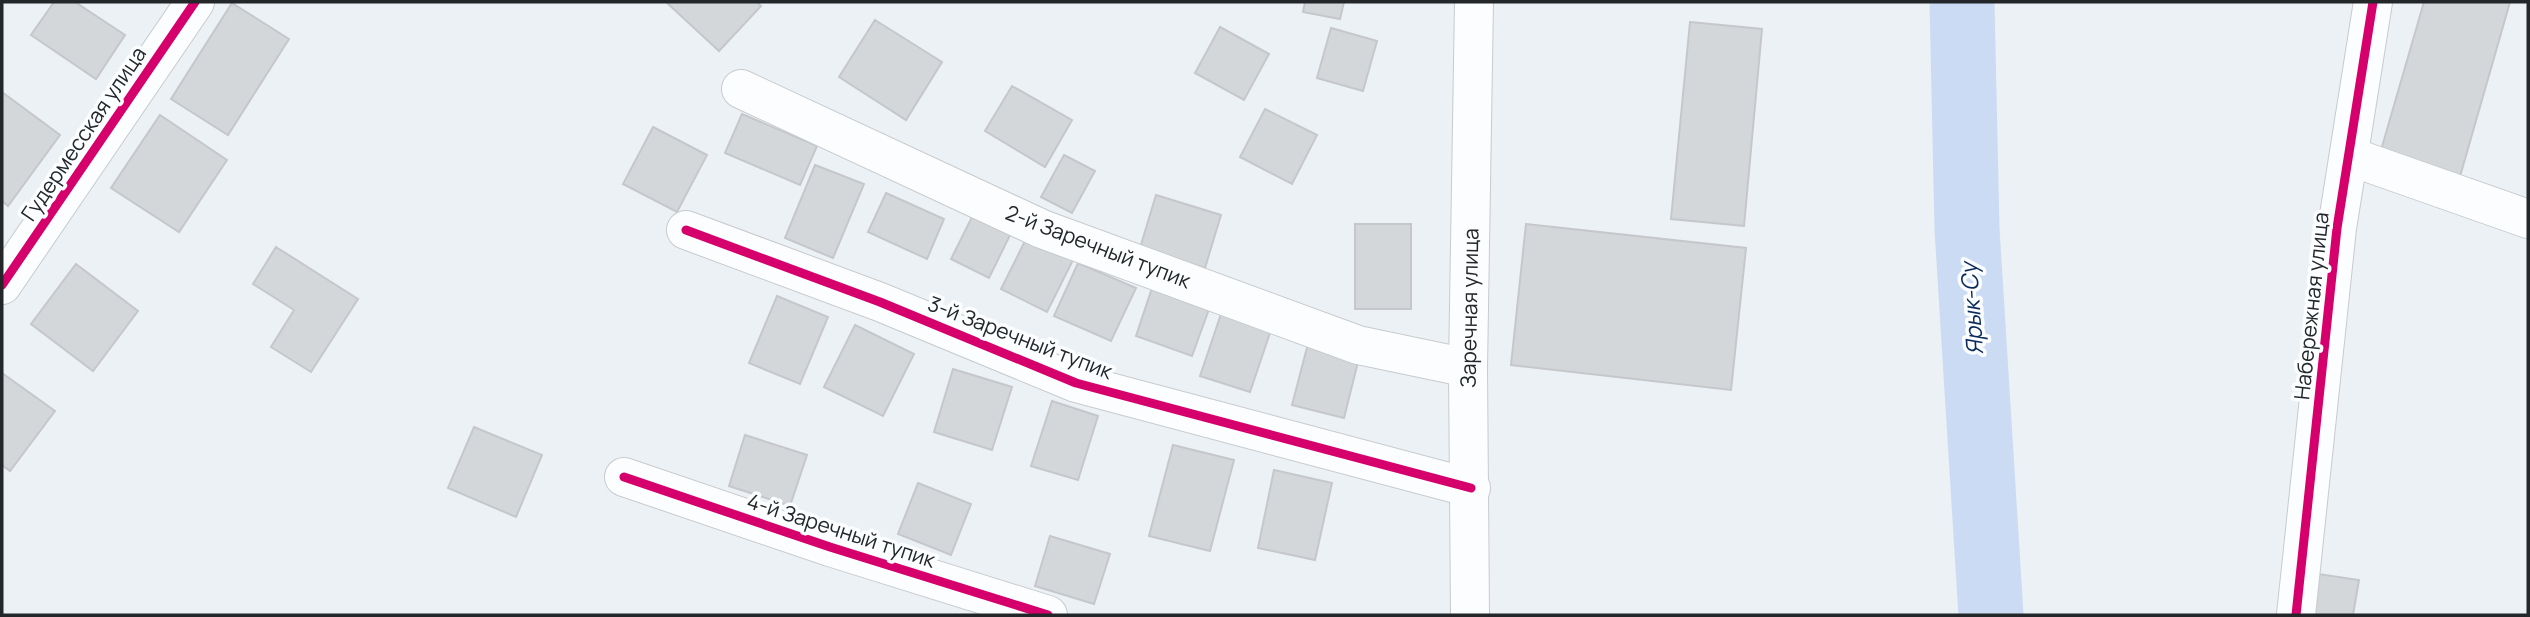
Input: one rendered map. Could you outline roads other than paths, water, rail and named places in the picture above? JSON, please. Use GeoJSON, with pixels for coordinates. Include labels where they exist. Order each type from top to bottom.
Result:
{"type":"FeatureCollection","features":[{"type":"Feature","properties":{"kind":"street","name":"Гудермесская улица"},"geometry":{"type":"LineString","coordinates":[[2,285],[195,2]]}},
{"type":"Feature","properties":{"kind":"street","name":"Заречная улица"},"geometry":{"type":"LineString","coordinates":[[1470,615],[1468,368],[1474,2]]}},
{"type":"Feature","properties":{"kind":"street","name":"Набережная улица"},"geometry":{"type":"LineString","coordinates":[[2296,615],[2337,228],[2373,2]]}},
{"type":"Feature","properties":{"kind":"street","name":"2-й Заречный тупик"},"geometry":{"type":"LineString","coordinates":[[741,89],[1042,229],[1358,345],[1468,368]]}},
{"type":"Feature","properties":{"kind":"street"},"geometry":{"type":"LineString","coordinates":[[2349,156],[2528,219]]}},
{"type":"Feature","properties":{"kind":"street","name":"3-й Заречный тупик"},"geometry":{"type":"LineString","coordinates":[[686,230],[880,302],[1076,383],[1471,488]]}},
{"type":"Feature","properties":{"kind":"street","name":"4-й Заречный тупик"},"geometry":{"type":"LineString","coordinates":[[624,477],[831,547],[1048,615]]}},
{"type":"Feature","properties":{"kind":"waterway","name":"Ярык-Су"},"geometry":{"type":"LineString","coordinates":[[1962,2],[1967,229],[1991,615]]}}]}
